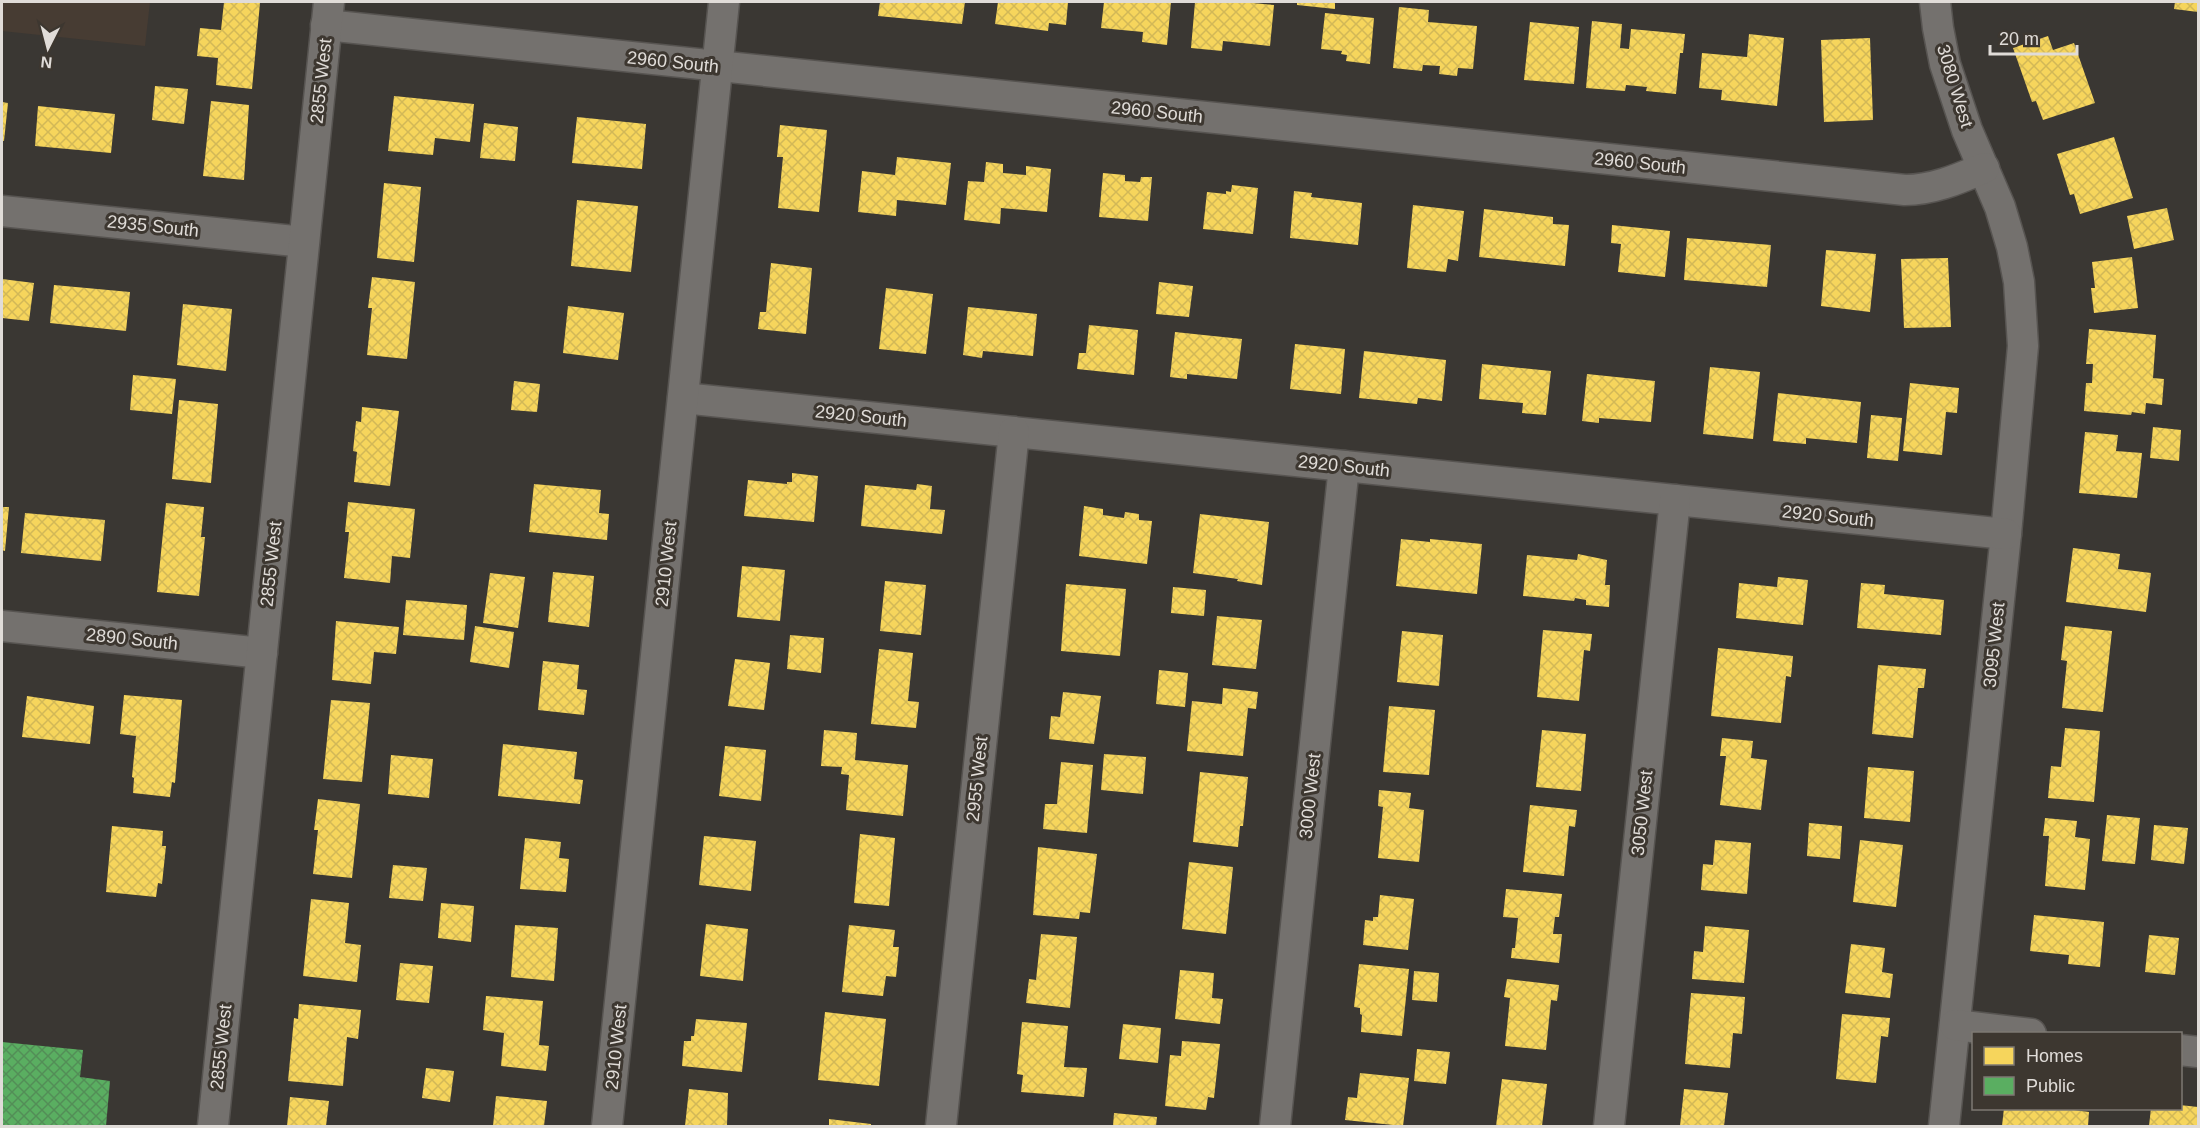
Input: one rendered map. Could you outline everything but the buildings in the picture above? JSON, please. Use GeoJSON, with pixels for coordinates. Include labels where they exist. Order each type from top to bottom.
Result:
{"type":"FeatureCollection","features":[{"type":"Feature","properties":{"kind":"street","name":"2910 West"},"geometry":{"type":"LineString","coordinates":[[608,1126],[724,2]]}},
{"type":"Feature","properties":{"kind":"street","name":"3080 West"},"geometry":{"type":"LineString","coordinates":[[1935,2],[1945,64],[1967,130],[1984,168]]}},
{"type":"Feature","properties":{"kind":"street","name":"2960 South"},"geometry":{"type":"LineString","coordinates":[[328,13],[717,66],[1905,190],[1920,190],[1935,186],[1984,168]]}},
{"type":"Feature","properties":{"kind":"street","name":"2855 West"},"geometry":{"type":"LineString","coordinates":[[213,1126],[328,13]]}},
{"type":"Feature","properties":{"kind":"street","name":"3095 West"},"geometry":{"type":"LineString","coordinates":[[1944,1126],[2006,534],[2023,346],[2022,315],[2012,247],[2000,207],[1984,168]]}},
{"type":"Feature","properties":{"kind":"street","name":"2935 South"},"geometry":{"type":"LineString","coordinates":[[2,211],[304,242]]}},
{"type":"Feature","properties":{"kind":"street","name":"2920 South"},"geometry":{"type":"LineString","coordinates":[[683,398],[2006,534]]}},
{"type":"Feature","properties":{"kind":"street","name":"2955 West"},"geometry":{"type":"LineString","coordinates":[[941,1126],[1014,432]]}},
{"type":"Feature","properties":{"kind":"street","name":"3000 West"},"geometry":{"type":"LineString","coordinates":[[1275,1126],[1344,466]]}},
{"type":"Feature","properties":{"kind":"street","name":"3050 West"},"geometry":{"type":"LineString","coordinates":[[1609,1126],[1675,500]]}},
{"type":"Feature","properties":{"kind":"street","name":"2890 South"},"geometry":{"type":"LineString","coordinates":[[2,626],[262,653]]}},
{"type":"Feature","properties":{"kind":"street"},"geometry":{"type":"LineString","coordinates":[[1955,1025],[2014,1032]]}},
{"type":"Feature","properties":{"kind":"street"},"geometry":{"type":"LineString","coordinates":[[2182,1050],[2199,1052]]}},
{"type":"Feature","properties":{"kind":"shaded area"},"geometry":{"type":"Polygon","coordinates":[[[2,2],[150,2],[145,46],[2,31],[2,2]]]}}]}
